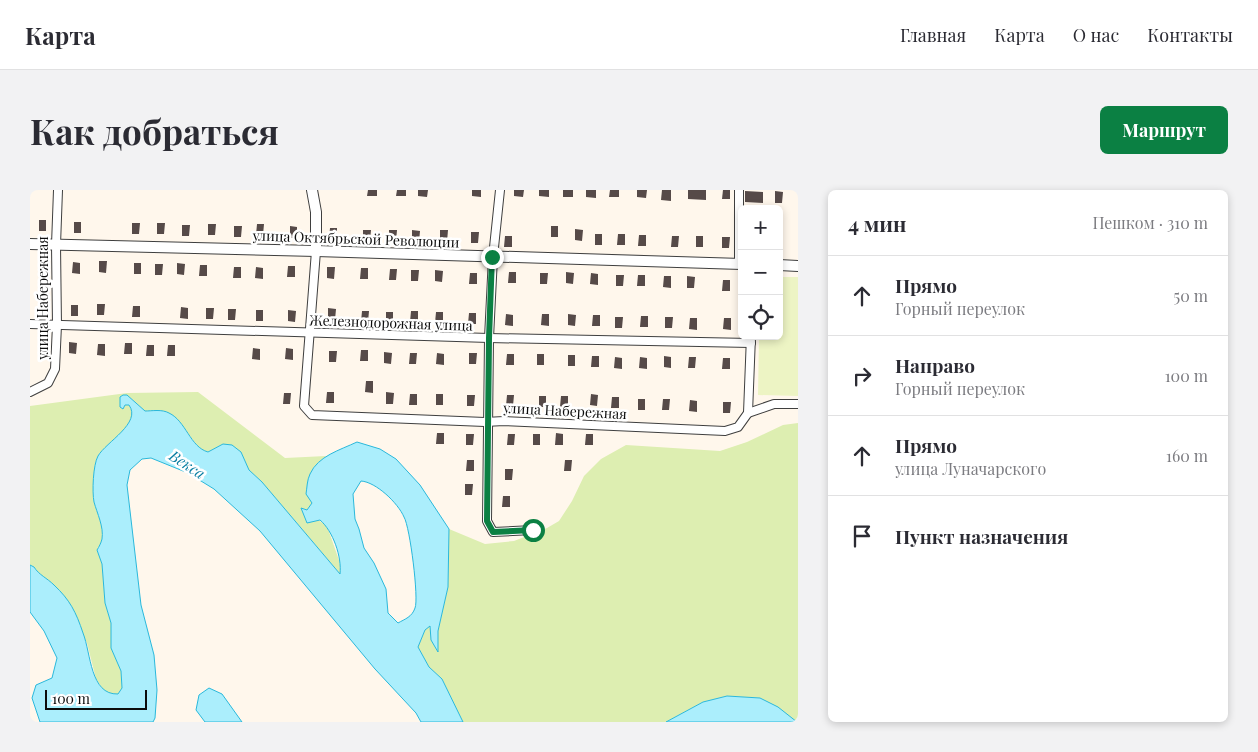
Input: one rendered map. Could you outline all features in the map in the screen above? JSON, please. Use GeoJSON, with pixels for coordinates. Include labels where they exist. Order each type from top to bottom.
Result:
{"type":"FeatureCollection","features":[{"type":"Feature","properties":{"kind":"street","name":"улица Набережная"},"geometry":{"type":"LineString","coordinates":[[30,392],[48,383],[55,369],[58,190]]}},
{"type":"Feature","properties":{"kind":"street"},"geometry":{"type":"LineString","coordinates":[[310,333],[316,251],[316,212],[312,190]]}},
{"type":"Feature","properties":{"kind":"street"},"geometry":{"type":"LineString","coordinates":[[500,190],[492,257],[487,521],[493,532],[533,530]]}},
{"type":"Feature","properties":{"kind":"street"},"geometry":{"type":"LineString","coordinates":[[739,190],[740,250]]}},
{"type":"Feature","properties":{"kind":"street","name":"улица Октябрьской Революции"},"geometry":{"type":"LineString","coordinates":[[30,244],[738,264]]}},
{"type":"Feature","properties":{"kind":"street"},"geometry":{"type":"LineString","coordinates":[[783,265],[798,266]]}},
{"type":"Feature","properties":{"kind":"street","name":"Железнодорожная улица"},"geometry":{"type":"LineString","coordinates":[[30,324],[489,338],[738,340]]}},
{"type":"Feature","properties":{"kind":"street","name":"улица Набережная"},"geometry":{"type":"LineString","coordinates":[[310,333],[304,406],[312,415],[573,424],[725,432],[738,427],[748,413]]}},
{"type":"Feature","properties":{"kind":"street"},"geometry":{"type":"LineString","coordinates":[[751,340],[748,413],[774,404],[798,404]]}},
{"type":"Feature","properties":{"kind":"green space"},"geometry":{"type":"Polygon","coordinates":[[[783,277],[798,277],[798,396],[758,395],[759,340],[783,340],[783,277]]]}},
{"type":"Feature","properties":{"kind":"green space"},"geometry":{"type":"Polygon","coordinates":[[[198,392],[285,458],[326,456],[314,467],[312,503],[307,510],[302,509],[327,526],[340,563],[341,575],[262,482],[249,470],[241,452],[223,444],[208,452],[203,450],[173,418],[154,411],[145,411],[127,396],[120,397],[120,407],[123,409],[125,405],[129,405],[132,412],[131,419],[122,432],[98,456],[93,485],[94,502],[102,530],[102,539],[97,550],[102,564],[105,603],[111,623],[111,648],[121,671],[122,688],[118,694],[110,694],[104,691],[96,679],[87,643],[49,581],[30,565],[30,406],[127,393],[198,392]]]}},
{"type":"Feature","properties":{"kind":"green space"},"geometry":{"type":"Polygon","coordinates":[[[798,423],[798,722],[760,698],[727,696],[703,702],[666,722],[463,722],[442,679],[429,667],[418,647],[425,630],[430,625],[438,651],[438,631],[448,587],[449,529],[485,544],[514,541],[547,528],[559,521],[572,501],[584,476],[601,459],[626,445],[720,451],[747,442],[783,425],[798,423]]]}},
{"type":"Feature","properties":{"kind":"water","name":"Векса"},"geometry":{"type":"Polygon","coordinates":[[[127,395],[145,411],[169,413],[180,422],[197,445],[208,452],[223,444],[232,445],[241,452],[249,470],[262,482],[340,574],[340,560],[333,537],[320,520],[307,523],[301,508],[307,510],[312,503],[306,494],[310,474],[324,458],[357,442],[380,449],[396,459],[420,485],[449,529],[448,587],[438,631],[438,652],[431,640],[430,626],[425,630],[418,647],[429,667],[442,679],[463,722],[421,722],[416,713],[375,669],[260,531],[214,489],[188,473],[151,458],[142,459],[130,470],[127,485],[141,605],[154,655],[157,690],[155,718],[153,722],[40,722],[32,698],[36,685],[52,678],[57,658],[44,631],[30,612],[30,565],[60,591],[72,607],[86,641],[93,671],[102,688],[118,694],[122,688],[121,671],[111,648],[111,623],[105,603],[102,564],[97,550],[102,539],[102,530],[93,492],[94,472],[98,456],[131,419],[132,412],[129,405],[125,405],[123,409],[120,407],[120,397],[127,395]],[[361,481],[353,494],[355,519],[364,548],[374,563],[386,589],[388,613],[398,623],[412,614],[416,602],[409,534],[404,517],[397,506],[380,489],[361,481]]]}},
{"type":"Feature","properties":{"kind":"water"},"geometry":{"type":"Polygon","coordinates":[[[209,688],[222,694],[242,722],[205,722],[196,710],[199,695],[209,688]]]}},
{"type":"Feature","properties":{"kind":"water"},"geometry":{"type":"Polygon","coordinates":[[[727,696],[760,698],[778,707],[797,722],[666,722],[703,702],[727,696]]]}},
{"type":"Feature","properties":{"kind":"building"},"geometry":{"type":"Polygon","coordinates":[[[368,190],[377,190],[377,196],[367,196],[368,190]]]}},
{"type":"Feature","properties":{"kind":"building"},"geometry":{"type":"Polygon","coordinates":[[[397,190],[406,190],[406,196],[396,196],[397,190]]]}},
{"type":"Feature","properties":{"kind":"building"},"geometry":{"type":"Polygon","coordinates":[[[418,190],[428,190],[427,197],[418,196],[418,190]]]}},
{"type":"Feature","properties":{"kind":"building"},"geometry":{"type":"Polygon","coordinates":[[[472,190],[481,190],[481,197],[472,196],[472,190]]]}},
{"type":"Feature","properties":{"kind":"building"},"geometry":{"type":"Polygon","coordinates":[[[514,190],[524,190],[523,197],[514,196],[514,190]]]}},
{"type":"Feature","properties":{"kind":"building"},"geometry":{"type":"Polygon","coordinates":[[[539,190],[549,190],[549,197],[539,196],[539,190]]]}},
{"type":"Feature","properties":{"kind":"building"},"geometry":{"type":"Polygon","coordinates":[[[563,190],[573,190],[573,197],[563,197],[563,190]]]}},
{"type":"Feature","properties":{"kind":"building"},"geometry":{"type":"Polygon","coordinates":[[[586,190],[596,190],[596,198],[586,197],[586,190]]]}},
{"type":"Feature","properties":{"kind":"building"},"geometry":{"type":"Polygon","coordinates":[[[610,190],[619,190],[619,197],[609,197],[610,190]]]}},
{"type":"Feature","properties":{"kind":"building"},"geometry":{"type":"Polygon","coordinates":[[[637,190],[647,190],[646,198],[637,197],[637,190]]]}},
{"type":"Feature","properties":{"kind":"building"},"geometry":{"type":"Polygon","coordinates":[[[662,190],[671,190],[671,201],[661,200],[662,190]]]}},
{"type":"Feature","properties":{"kind":"building"},"geometry":{"type":"Polygon","coordinates":[[[688,190],[706,190],[706,200],[688,199],[688,190]]]}},
{"type":"Feature","properties":{"kind":"building"},"geometry":{"type":"Polygon","coordinates":[[[723,190],[730,190],[730,199],[722,199],[723,190]]]}},
{"type":"Feature","properties":{"kind":"building"},"geometry":{"type":"Polygon","coordinates":[[[745,191],[763,192],[763,203],[745,202],[745,191]]]}},
{"type":"Feature","properties":{"kind":"building"},"geometry":{"type":"Polygon","coordinates":[[[775,191],[783,192],[782,203],[775,203],[775,191]]]}},
{"type":"Feature","properties":{"kind":"building"},"geometry":{"type":"Polygon","coordinates":[[[39,220],[46,220],[46,231],[39,231],[39,220]]]}},
{"type":"Feature","properties":{"kind":"building"},"geometry":{"type":"Polygon","coordinates":[[[74,222],[81,222],[81,233],[74,233],[74,222]]]}},
{"type":"Feature","properties":{"kind":"building"},"geometry":{"type":"Polygon","coordinates":[[[132,223],[140,223],[139,234],[132,234],[132,223]]]}},
{"type":"Feature","properties":{"kind":"building"},"geometry":{"type":"Polygon","coordinates":[[[157,223],[165,223],[164,234],[157,234],[157,223]]]}},
{"type":"Feature","properties":{"kind":"building"},"geometry":{"type":"Polygon","coordinates":[[[208,224],[216,224],[215,235],[208,235],[208,224]]]}},
{"type":"Feature","properties":{"kind":"building"},"geometry":{"type":"Polygon","coordinates":[[[257,224],[264,224],[263,235],[256,235],[257,224]]]}},
{"type":"Feature","properties":{"kind":"building"},"geometry":{"type":"Polygon","coordinates":[[[182,225],[190,225],[189,236],[182,236],[182,225]]]}},
{"type":"Feature","properties":{"kind":"building"},"geometry":{"type":"Polygon","coordinates":[[[234,226],[242,226],[241,237],[234,237],[234,226]]]}},
{"type":"Feature","properties":{"kind":"building"},"geometry":{"type":"Polygon","coordinates":[[[290,226],[297,227],[297,238],[290,238],[290,226]]]}},
{"type":"Feature","properties":{"kind":"building"},"geometry":{"type":"Polygon","coordinates":[[[551,226],[558,226],[558,237],[551,237],[551,226]]]}},
{"type":"Feature","properties":{"kind":"building"},"geometry":{"type":"Polygon","coordinates":[[[330,228],[337,228],[337,239],[329,239],[330,228]]]}},
{"type":"Feature","properties":{"kind":"building"},"geometry":{"type":"Polygon","coordinates":[[[575,229],[583,230],[582,241],[575,240],[575,229]]]}},
{"type":"Feature","properties":{"kind":"building"},"geometry":{"type":"Polygon","coordinates":[[[363,230],[371,230],[370,241],[363,241],[363,230]]]}},
{"type":"Feature","properties":{"kind":"building"},"geometry":{"type":"Polygon","coordinates":[[[389,230],[397,230],[396,241],[389,241],[389,230]]]}},
{"type":"Feature","properties":{"kind":"building"},"geometry":{"type":"Polygon","coordinates":[[[412,230],[420,231],[419,242],[412,241],[412,230]]]}},
{"type":"Feature","properties":{"kind":"building"},"geometry":{"type":"Polygon","coordinates":[[[440,230],[448,230],[447,242],[440,241],[440,230]]]}},
{"type":"Feature","properties":{"kind":"building"},"geometry":{"type":"Polygon","coordinates":[[[471,232],[479,232],[478,243],[471,243],[471,232]]]}},
{"type":"Feature","properties":{"kind":"building"},"geometry":{"type":"Polygon","coordinates":[[[595,234],[602,234],[602,245],[595,245],[595,234]]]}},
{"type":"Feature","properties":{"kind":"building"},"geometry":{"type":"Polygon","coordinates":[[[618,234],[625,234],[625,245],[617,245],[618,234]]]}},
{"type":"Feature","properties":{"kind":"building"},"geometry":{"type":"Polygon","coordinates":[[[639,235],[646,235],[646,246],[638,246],[639,235]]]}},
{"type":"Feature","properties":{"kind":"building"},"geometry":{"type":"Polygon","coordinates":[[[505,236],[512,236],[512,247],[504,247],[505,236]]]}},
{"type":"Feature","properties":{"kind":"building"},"geometry":{"type":"Polygon","coordinates":[[[672,236],[679,236],[678,247],[671,247],[672,236]]]}},
{"type":"Feature","properties":{"kind":"building"},"geometry":{"type":"Polygon","coordinates":[[[696,236],[703,236],[703,247],[696,247],[696,236]]]}},
{"type":"Feature","properties":{"kind":"building"},"geometry":{"type":"Polygon","coordinates":[[[722,237],[730,237],[729,248],[722,248],[722,237]]]}},
{"type":"Feature","properties":{"kind":"building"},"geometry":{"type":"Polygon","coordinates":[[[40,261],[48,261],[47,272],[40,272],[40,261]]]}},
{"type":"Feature","properties":{"kind":"building"},"geometry":{"type":"Polygon","coordinates":[[[99,261],[107,261],[106,273],[99,272],[99,261]]]}},
{"type":"Feature","properties":{"kind":"building"},"geometry":{"type":"Polygon","coordinates":[[[73,262],[80,263],[80,274],[72,273],[73,262]]]}},
{"type":"Feature","properties":{"kind":"building"},"geometry":{"type":"Polygon","coordinates":[[[134,263],[141,263],[141,274],[134,274],[134,263]]]}},
{"type":"Feature","properties":{"kind":"building"},"geometry":{"type":"Polygon","coordinates":[[[177,263],[185,264],[184,275],[177,274],[177,263]]]}},
{"type":"Feature","properties":{"kind":"building"},"geometry":{"type":"Polygon","coordinates":[[[155,264],[163,264],[162,275],[155,275],[155,264]]]}},
{"type":"Feature","properties":{"kind":"building"},"geometry":{"type":"Polygon","coordinates":[[[200,265],[207,265],[207,276],[199,276],[200,265]]]}},
{"type":"Feature","properties":{"kind":"building"},"geometry":{"type":"Polygon","coordinates":[[[288,266],[295,266],[295,277],[287,277],[288,266]]]}},
{"type":"Feature","properties":{"kind":"building"},"geometry":{"type":"Polygon","coordinates":[[[234,267],[241,267],[241,278],[233,278],[234,267]]]}},
{"type":"Feature","properties":{"kind":"building"},"geometry":{"type":"Polygon","coordinates":[[[256,267],[263,268],[263,279],[255,278],[256,267]]]}},
{"type":"Feature","properties":{"kind":"building"},"geometry":{"type":"Polygon","coordinates":[[[327,267],[335,267],[334,279],[327,278],[327,267]]]}},
{"type":"Feature","properties":{"kind":"building"},"geometry":{"type":"Polygon","coordinates":[[[361,268],[368,268],[368,279],[360,279],[361,268]]]}},
{"type":"Feature","properties":{"kind":"building"},"geometry":{"type":"Polygon","coordinates":[[[390,269],[397,269],[396,280],[389,280],[390,269]]]}},
{"type":"Feature","properties":{"kind":"building"},"geometry":{"type":"Polygon","coordinates":[[[411,270],[419,270],[418,281],[411,281],[411,270]]]}},
{"type":"Feature","properties":{"kind":"building"},"geometry":{"type":"Polygon","coordinates":[[[435,270],[443,271],[442,282],[435,281],[435,270]]]}},
{"type":"Feature","properties":{"kind":"building"},"geometry":{"type":"Polygon","coordinates":[[[509,272],[516,272],[516,283],[508,283],[509,272]]]}},
{"type":"Feature","properties":{"kind":"building"},"geometry":{"type":"Polygon","coordinates":[[[566,272],[574,273],[573,284],[566,283],[566,272]]]}},
{"type":"Feature","properties":{"kind":"building"},"geometry":{"type":"Polygon","coordinates":[[[470,273],[477,273],[477,284],[469,284],[470,273]]]}},
{"type":"Feature","properties":{"kind":"building"},"geometry":{"type":"Polygon","coordinates":[[[540,273],[548,273],[547,284],[540,284],[540,273]]]}},
{"type":"Feature","properties":{"kind":"building"},"geometry":{"type":"Polygon","coordinates":[[[591,273],[598,274],[598,285],[590,284],[591,273]]]}},
{"type":"Feature","properties":{"kind":"building"},"geometry":{"type":"Polygon","coordinates":[[[616,275],[624,275],[623,286],[616,286],[616,275]]]}},
{"type":"Feature","properties":{"kind":"building"},"geometry":{"type":"Polygon","coordinates":[[[638,275],[645,275],[645,286],[637,286],[638,275]]]}},
{"type":"Feature","properties":{"kind":"building"},"geometry":{"type":"Polygon","coordinates":[[[664,276],[671,276],[671,288],[663,287],[664,276]]]}},
{"type":"Feature","properties":{"kind":"building"},"geometry":{"type":"Polygon","coordinates":[[[687,276],[695,277],[694,288],[687,288],[687,276]]]}},
{"type":"Feature","properties":{"kind":"building"},"geometry":{"type":"Polygon","coordinates":[[[723,280],[730,280],[730,291],[722,291],[723,280]]]}},
{"type":"Feature","properties":{"kind":"building"},"geometry":{"type":"Polygon","coordinates":[[[40,304],[47,304],[47,315],[39,315],[40,304]]]}},
{"type":"Feature","properties":{"kind":"building"},"geometry":{"type":"Polygon","coordinates":[[[97,304],[105,304],[104,315],[97,315],[97,304]]]}},
{"type":"Feature","properties":{"kind":"building"},"geometry":{"type":"Polygon","coordinates":[[[71,305],[78,305],[78,316],[71,316],[71,305]]]}},
{"type":"Feature","properties":{"kind":"building"},"geometry":{"type":"Polygon","coordinates":[[[133,306],[140,306],[140,317],[132,317],[133,306]]]}},
{"type":"Feature","properties":{"kind":"building"},"geometry":{"type":"Polygon","coordinates":[[[181,307],[188,308],[188,319],[180,318],[181,307]]]}},
{"type":"Feature","properties":{"kind":"building"},"geometry":{"type":"Polygon","coordinates":[[[206,308],[214,308],[213,319],[206,319],[206,308]]]}},
{"type":"Feature","properties":{"kind":"building"},"geometry":{"type":"Polygon","coordinates":[[[328,308],[336,309],[335,320],[328,320],[328,308]]]}},
{"type":"Feature","properties":{"kind":"building"},"geometry":{"type":"Polygon","coordinates":[[[228,309],[236,309],[235,320],[228,320],[228,309]]]}},
{"type":"Feature","properties":{"kind":"building"},"geometry":{"type":"Polygon","coordinates":[[[256,310],[263,310],[263,321],[256,321],[256,310]]]}},
{"type":"Feature","properties":{"kind":"building"},"geometry":{"type":"Polygon","coordinates":[[[288,310],[296,311],[295,322],[288,321],[288,310]]]}},
{"type":"Feature","properties":{"kind":"building"},"geometry":{"type":"Polygon","coordinates":[[[362,311],[369,311],[368,322],[361,322],[362,311]]]}},
{"type":"Feature","properties":{"kind":"building"},"geometry":{"type":"Polygon","coordinates":[[[411,311],[418,311],[418,322],[410,322],[411,311]]]}},
{"type":"Feature","properties":{"kind":"building"},"geometry":{"type":"Polygon","coordinates":[[[386,312],[393,312],[393,323],[386,323],[386,312]]]}},
{"type":"Feature","properties":{"kind":"building"},"geometry":{"type":"Polygon","coordinates":[[[436,312],[443,312],[443,323],[435,323],[436,312]]]}},
{"type":"Feature","properties":{"kind":"building"},"geometry":{"type":"Polygon","coordinates":[[[469,313],[476,313],[476,324],[468,324],[469,313]]]}},
{"type":"Feature","properties":{"kind":"building"},"geometry":{"type":"Polygon","coordinates":[[[506,314],[513,315],[513,326],[505,325],[506,314]]]}},
{"type":"Feature","properties":{"kind":"building"},"geometry":{"type":"Polygon","coordinates":[[[542,314],[549,314],[549,326],[541,325],[542,314]]]}},
{"type":"Feature","properties":{"kind":"building"},"geometry":{"type":"Polygon","coordinates":[[[568,314],[576,315],[575,326],[568,325],[568,314]]]}},
{"type":"Feature","properties":{"kind":"building"},"geometry":{"type":"Polygon","coordinates":[[[593,315],[600,315],[600,326],[592,326],[593,315]]]}},
{"type":"Feature","properties":{"kind":"building"},"geometry":{"type":"Polygon","coordinates":[[[641,316],[648,316],[648,327],[640,327],[641,316]]]}},
{"type":"Feature","properties":{"kind":"building"},"geometry":{"type":"Polygon","coordinates":[[[615,317],[623,317],[622,328],[615,328],[615,317]]]}},
{"type":"Feature","properties":{"kind":"building"},"geometry":{"type":"Polygon","coordinates":[[[665,317],[673,317],[672,328],[665,328],[665,317]]]}},
{"type":"Feature","properties":{"kind":"building"},"geometry":{"type":"Polygon","coordinates":[[[690,318],[697,318],[697,330],[689,329],[690,318]]]}},
{"type":"Feature","properties":{"kind":"building"},"geometry":{"type":"Polygon","coordinates":[[[724,318],[731,318],[731,330],[723,329],[724,318]]]}},
{"type":"Feature","properties":{"kind":"building"},"geometry":{"type":"Polygon","coordinates":[[[39,342],[46,342],[45,353],[38,353],[39,342]]]}},
{"type":"Feature","properties":{"kind":"building"},"geometry":{"type":"Polygon","coordinates":[[[69,342],[77,343],[76,354],[69,353],[69,342]]]}},
{"type":"Feature","properties":{"kind":"building"},"geometry":{"type":"Polygon","coordinates":[[[125,343],[132,343],[132,354],[124,354],[125,343]]]}},
{"type":"Feature","properties":{"kind":"building"},"geometry":{"type":"Polygon","coordinates":[[[98,344],[105,344],[105,356],[97,355],[98,344]]]}},
{"type":"Feature","properties":{"kind":"building"},"geometry":{"type":"Polygon","coordinates":[[[147,345],[154,345],[154,356],[146,356],[147,345]]]}},
{"type":"Feature","properties":{"kind":"building"},"geometry":{"type":"Polygon","coordinates":[[[168,345],[175,345],[175,356],[167,356],[168,345]]]}},
{"type":"Feature","properties":{"kind":"building"},"geometry":{"type":"Polygon","coordinates":[[[253,348],[260,349],[260,360],[252,359],[253,348]]]}},
{"type":"Feature","properties":{"kind":"building"},"geometry":{"type":"Polygon","coordinates":[[[286,348],[293,349],[293,360],[285,359],[286,348]]]}},
{"type":"Feature","properties":{"kind":"building"},"geometry":{"type":"Polygon","coordinates":[[[361,350],[368,350],[368,361],[360,361],[361,350]]]}},
{"type":"Feature","properties":{"kind":"building"},"geometry":{"type":"Polygon","coordinates":[[[329,351],[337,351],[336,362],[329,362],[329,351]]]}},
{"type":"Feature","properties":{"kind":"building"},"geometry":{"type":"Polygon","coordinates":[[[384,352],[392,353],[391,364],[384,363],[384,352]]]}},
{"type":"Feature","properties":{"kind":"building"},"geometry":{"type":"Polygon","coordinates":[[[410,353],[417,353],[416,364],[409,364],[410,353]]]}},
{"type":"Feature","properties":{"kind":"building"},"geometry":{"type":"Polygon","coordinates":[[[437,353],[444,354],[444,365],[436,364],[437,353]]]}},
{"type":"Feature","properties":{"kind":"building"},"geometry":{"type":"Polygon","coordinates":[[[469,353],[477,353],[476,364],[469,364],[469,353]]]}},
{"type":"Feature","properties":{"kind":"building"},"geometry":{"type":"Polygon","coordinates":[[[507,354],[514,354],[514,365],[506,365],[507,354]]]}},
{"type":"Feature","properties":{"kind":"building"},"geometry":{"type":"Polygon","coordinates":[[[537,354],[544,354],[544,365],[537,365],[537,354]]]}},
{"type":"Feature","properties":{"kind":"building"},"geometry":{"type":"Polygon","coordinates":[[[568,355],[575,355],[575,366],[568,366],[568,355]]]}},
{"type":"Feature","properties":{"kind":"building"},"geometry":{"type":"Polygon","coordinates":[[[592,356],[599,356],[599,367],[591,367],[592,356]]]}},
{"type":"Feature","properties":{"kind":"building"},"geometry":{"type":"Polygon","coordinates":[[[664,356],[671,357],[671,368],[664,367],[664,356]]]}},
{"type":"Feature","properties":{"kind":"building"},"geometry":{"type":"Polygon","coordinates":[[[615,357],[622,358],[622,369],[614,368],[615,357]]]}},
{"type":"Feature","properties":{"kind":"building"},"geometry":{"type":"Polygon","coordinates":[[[640,357],[647,358],[647,369],[639,368],[640,357]]]}},
{"type":"Feature","properties":{"kind":"building"},"geometry":{"type":"Polygon","coordinates":[[[689,357],[696,357],[695,368],[688,368],[689,357]]]}},
{"type":"Feature","properties":{"kind":"building"},"geometry":{"type":"Polygon","coordinates":[[[723,358],[730,358],[730,369],[722,369],[723,358]]]}},
{"type":"Feature","properties":{"kind":"building"},"geometry":{"type":"Polygon","coordinates":[[[366,381],[373,381],[373,393],[365,392],[366,381]]]}},
{"type":"Feature","properties":{"kind":"building"},"geometry":{"type":"Polygon","coordinates":[[[327,392],[334,392],[334,403],[326,403],[327,392]]]}},
{"type":"Feature","properties":{"kind":"building"},"geometry":{"type":"Polygon","coordinates":[[[386,392],[394,393],[393,404],[386,404],[386,392]]]}},
{"type":"Feature","properties":{"kind":"building"},"geometry":{"type":"Polygon","coordinates":[[[284,393],[291,393],[290,404],[283,404],[284,393]]]}},
{"type":"Feature","properties":{"kind":"building"},"geometry":{"type":"Polygon","coordinates":[[[410,394],[417,394],[417,405],[409,405],[410,394]]]}},
{"type":"Feature","properties":{"kind":"building"},"geometry":{"type":"Polygon","coordinates":[[[436,394],[443,394],[443,405],[436,405],[436,394]]]}},
{"type":"Feature","properties":{"kind":"building"},"geometry":{"type":"Polygon","coordinates":[[[591,394],[598,395],[597,406],[590,405],[591,394]]]}},
{"type":"Feature","properties":{"kind":"building"},"geometry":{"type":"Polygon","coordinates":[[[467,395],[475,395],[474,406],[467,406],[467,395]]]}},
{"type":"Feature","properties":{"kind":"building"},"geometry":{"type":"Polygon","coordinates":[[[507,395],[514,395],[513,406],[506,406],[507,395]]]}},
{"type":"Feature","properties":{"kind":"building"},"geometry":{"type":"Polygon","coordinates":[[[539,396],[546,396],[546,407],[539,407],[539,396]]]}},
{"type":"Feature","properties":{"kind":"building"},"geometry":{"type":"Polygon","coordinates":[[[561,396],[568,396],[568,407],[560,407],[561,396]]]}},
{"type":"Feature","properties":{"kind":"building"},"geometry":{"type":"Polygon","coordinates":[[[612,397],[619,397],[619,408],[611,408],[612,397]]]}},
{"type":"Feature","properties":{"kind":"building"},"geometry":{"type":"Polygon","coordinates":[[[638,399],[645,399],[645,410],[638,410],[638,399]]]}},
{"type":"Feature","properties":{"kind":"building"},"geometry":{"type":"Polygon","coordinates":[[[663,399],[670,399],[669,410],[662,410],[663,399]]]}},
{"type":"Feature","properties":{"kind":"building"},"geometry":{"type":"Polygon","coordinates":[[[690,400],[697,401],[697,412],[689,411],[690,400]]]}},
{"type":"Feature","properties":{"kind":"building"},"geometry":{"type":"Polygon","coordinates":[[[723,402],[731,402],[730,413],[723,413],[723,402]]]}},
{"type":"Feature","properties":{"kind":"building"},"geometry":{"type":"Polygon","coordinates":[[[437,433],[444,433],[444,444],[436,444],[437,433]]]}},
{"type":"Feature","properties":{"kind":"building"},"geometry":{"type":"Polygon","coordinates":[[[556,433],[563,434],[563,445],[555,445],[556,433]]]}},
{"type":"Feature","properties":{"kind":"building"},"geometry":{"type":"Polygon","coordinates":[[[466,434],[474,434],[473,445],[466,445],[466,434]]]}},
{"type":"Feature","properties":{"kind":"building"},"geometry":{"type":"Polygon","coordinates":[[[508,434],[515,434],[514,445],[507,445],[508,434]]]}},
{"type":"Feature","properties":{"kind":"building"},"geometry":{"type":"Polygon","coordinates":[[[533,434],[540,434],[540,445],[533,445],[533,434]]]}},
{"type":"Feature","properties":{"kind":"building"},"geometry":{"type":"Polygon","coordinates":[[[586,434],[593,434],[593,445],[585,445],[586,434]]]}},
{"type":"Feature","properties":{"kind":"building"},"geometry":{"type":"Polygon","coordinates":[[[467,460],[474,460],[474,471],[466,471],[467,460]]]}},
{"type":"Feature","properties":{"kind":"building"},"geometry":{"type":"Polygon","coordinates":[[[565,460],[572,460],[571,471],[564,471],[565,460]]]}},
{"type":"Feature","properties":{"kind":"building"},"geometry":{"type":"Polygon","coordinates":[[[505,469],[513,469],[512,480],[505,480],[505,469]]]}},
{"type":"Feature","properties":{"kind":"building"},"geometry":{"type":"Polygon","coordinates":[[[465,484],[473,484],[472,495],[465,495],[465,484]]]}},
{"type":"Feature","properties":{"kind":"building"},"geometry":{"type":"Polygon","coordinates":[[[503,496],[510,496],[510,507],[502,507],[503,496]]]}},
{"type":"Feature","properties":{"kind":"route"},"geometry":{"type":"LineString","coordinates":[[492,257],[487,521],[493,532],[533,530]]}}]}
